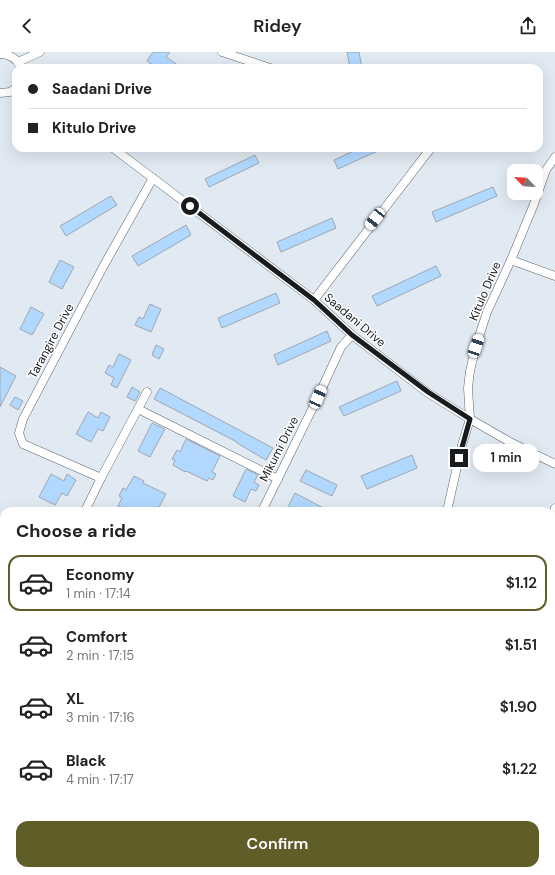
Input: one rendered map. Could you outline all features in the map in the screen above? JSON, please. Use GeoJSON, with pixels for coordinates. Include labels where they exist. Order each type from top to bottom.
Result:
{"type":"FeatureCollection","features":[{"type":"Feature","properties":{"kind":"street"},"geometry":{"type":"LineString","coordinates":[[22,64],[40,52]]}},
{"type":"Feature","properties":{"kind":"street"},"geometry":{"type":"LineString","coordinates":[[222,52],[258,64]]}},
{"type":"Feature","properties":{"kind":"street"},"geometry":{"type":"LineString","coordinates":[[0,54],[8,54],[19,64]]}},
{"type":"Feature","properties":{"kind":"street"},"geometry":{"type":"LineString","coordinates":[[0,93],[12,91]]}},
{"type":"Feature","properties":{"kind":"street","name":"Saadani Drive"},"geometry":{"type":"LineString","coordinates":[[118,152],[314,300],[352,335],[428,392],[510,442],[555,464]]}},
{"type":"Feature","properties":{"kind":"street"},"geometry":{"type":"LineString","coordinates":[[314,300],[428,152]]}},
{"type":"Feature","properties":{"kind":"street","name":"Kitulo Drive"},"geometry":{"type":"LineString","coordinates":[[448,507],[462,445],[470,419],[468,388],[470,371],[476,346],[487,312],[511,260],[546,170],[555,157]]}},
{"type":"Feature","properties":{"kind":"street","name":"Tarangire Drive"},"geometry":{"type":"LineString","coordinates":[[101,478],[23,444],[19,433],[23,418],[103,267],[153,178]]}},
{"type":"Feature","properties":{"kind":"street"},"geometry":{"type":"LineString","coordinates":[[511,260],[555,276]]}},
{"type":"Feature","properties":{"kind":"street","name":"Mikumi Drive"},"geometry":{"type":"LineString","coordinates":[[264,507],[341,347],[352,335]]}},
{"type":"Feature","properties":{"kind":"street"},"geometry":{"type":"LineString","coordinates":[[87,507],[147,392]]}},
{"type":"Feature","properties":{"kind":"street"},"geometry":{"type":"LineString","coordinates":[[138,409],[278,479]]}},
{"type":"Feature","properties":{"kind":"building"},"geometry":{"type":"Polygon","coordinates":[[[153,52],[170,52],[166,57],[176,64],[151,64],[147,61],[153,52]]]}},
{"type":"Feature","properties":{"kind":"building"},"geometry":{"type":"Polygon","coordinates":[[[347,52],[359,52],[361,64],[349,64],[347,52]]]}},
{"type":"Feature","properties":{"kind":"building"},"geometry":{"type":"Polygon","coordinates":[[[351,152],[375,152],[338,169],[334,160],[351,152]]]}},
{"type":"Feature","properties":{"kind":"building"},"geometry":{"type":"Polygon","coordinates":[[[255,155],[259,163],[209,187],[205,179],[255,155]]]}},
{"type":"Feature","properties":{"kind":"building"},"geometry":{"type":"Polygon","coordinates":[[[493,187],[497,196],[436,222],[432,212],[493,187]]]}},
{"type":"Feature","properties":{"kind":"building"},"geometry":{"type":"Polygon","coordinates":[[[111,196],[117,205],[66,236],[60,226],[111,196]]]}},
{"type":"Feature","properties":{"kind":"building"},"geometry":{"type":"Polygon","coordinates":[[[332,218],[336,228],[281,252],[277,242],[332,218]]]}},
{"type":"Feature","properties":{"kind":"building"},"geometry":{"type":"Polygon","coordinates":[[[186,225],[191,235],[138,266],[132,256],[186,225]]]}},
{"type":"Feature","properties":{"kind":"building"},"geometry":{"type":"Polygon","coordinates":[[[60,260],[74,267],[62,289],[49,282],[60,260]]]}},
{"type":"Feature","properties":{"kind":"building"},"geometry":{"type":"Polygon","coordinates":[[[436,266],[441,276],[377,306],[372,296],[436,266]]]}},
{"type":"Feature","properties":{"kind":"building"},"geometry":{"type":"Polygon","coordinates":[[[276,293],[280,303],[222,328],[218,318],[276,293]]]}},
{"type":"Feature","properties":{"kind":"building"},"geometry":{"type":"Polygon","coordinates":[[[150,304],[161,309],[151,332],[135,325],[139,317],[143,319],[150,304]]]}},
{"type":"Feature","properties":{"kind":"building"},"geometry":{"type":"Polygon","coordinates":[[[31,307],[44,314],[32,335],[20,329],[31,307]]]}},
{"type":"Feature","properties":{"kind":"building"},"geometry":{"type":"Polygon","coordinates":[[[327,331],[331,341],[278,365],[274,355],[327,331]]]}},
{"type":"Feature","properties":{"kind":"building"},"geometry":{"type":"Polygon","coordinates":[[[156,345],[164,349],[159,359],[152,355],[156,345]]]}},
{"type":"Feature","properties":{"kind":"building"},"geometry":{"type":"Polygon","coordinates":[[[119,354],[131,360],[117,388],[111,385],[114,378],[105,373],[109,365],[113,367],[119,354]]]}},
{"type":"Feature","properties":{"kind":"building"},"geometry":{"type":"Polygon","coordinates":[[[0,367],[16,376],[0,407],[0,367]]]}},
{"type":"Feature","properties":{"kind":"building"},"geometry":{"type":"Polygon","coordinates":[[[397,381],[401,391],[344,416],[339,407],[397,381]]]}},
{"type":"Feature","properties":{"kind":"building"},"geometry":{"type":"Polygon","coordinates":[[[132,387],[140,392],[135,401],[127,397],[132,387]]]}},
{"type":"Feature","properties":{"kind":"building"},"geometry":{"type":"Polygon","coordinates":[[[160,388],[273,448],[266,460],[237,442],[154,399],[160,388]]]}},
{"type":"Feature","properties":{"kind":"building"},"geometry":{"type":"Polygon","coordinates":[[[15,397],[23,401],[18,410],[10,405],[15,397]]]}},
{"type":"Feature","properties":{"kind":"building"},"geometry":{"type":"Polygon","coordinates":[[[88,412],[98,418],[101,412],[110,417],[103,431],[98,429],[91,442],[76,434],[88,412]]]}},
{"type":"Feature","properties":{"kind":"building"},"geometry":{"type":"Polygon","coordinates":[[[152,423],[165,429],[150,457],[138,451],[152,423]]]}},
{"type":"Feature","properties":{"kind":"building"},"geometry":{"type":"Polygon","coordinates":[[[186,439],[220,456],[212,472],[216,474],[213,480],[209,478],[207,481],[186,471],[185,472],[173,465],[175,460],[172,459],[177,450],[180,452],[186,439]]]}},
{"type":"Feature","properties":{"kind":"building"},"geometry":{"type":"Polygon","coordinates":[[[412,455],[417,468],[367,489],[361,476],[412,455]]]}},
{"type":"Feature","properties":{"kind":"building"},"geometry":{"type":"Polygon","coordinates":[[[246,469],[258,475],[254,482],[259,485],[256,491],[251,489],[245,502],[233,496],[246,469]]]}},
{"type":"Feature","properties":{"kind":"building"},"geometry":{"type":"Polygon","coordinates":[[[306,470],[337,485],[332,496],[300,481],[306,470]]]}},
{"type":"Feature","properties":{"kind":"building"},"geometry":{"type":"Polygon","coordinates":[[[51,474],[64,481],[67,474],[76,480],[67,496],[62,493],[55,505],[39,497],[51,474]]]}},
{"type":"Feature","properties":{"kind":"building"},"geometry":{"type":"Polygon","coordinates":[[[134,476],[144,481],[143,483],[166,494],[159,507],[120,507],[118,506],[122,498],[119,496],[123,488],[126,490],[134,476]]]}},
{"type":"Feature","properties":{"kind":"building"},"geometry":{"type":"Polygon","coordinates":[[[295,493],[321,507],[288,507],[295,493]]]}},
{"type":"Feature","properties":{"kind":"route"},"geometry":{"type":"LineString","coordinates":[[190,206],[314,300],[352,335],[428,392],[470,419],[459,458]]}}]}
